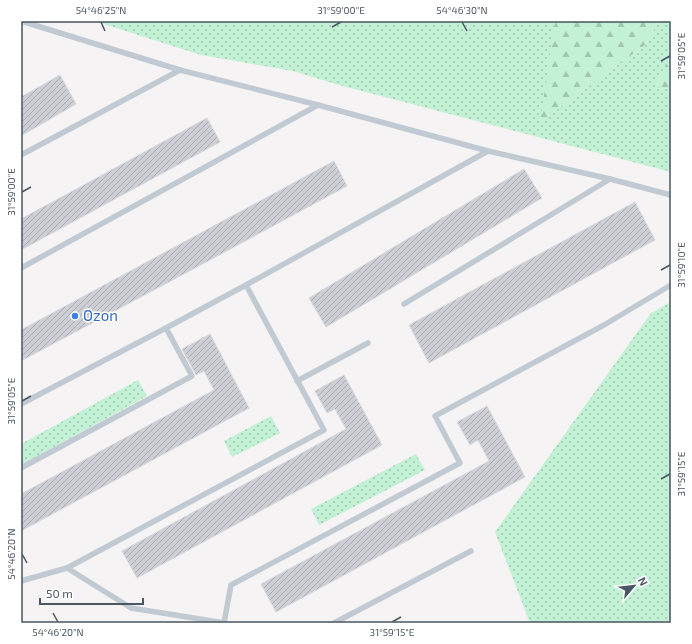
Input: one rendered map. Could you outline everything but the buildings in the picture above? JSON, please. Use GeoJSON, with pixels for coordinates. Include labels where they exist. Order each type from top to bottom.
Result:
{"type":"FeatureCollection","features":[{"type":"Feature","properties":{"kind":"lane"},"geometry":{"type":"LineString","coordinates":[[21,22],[180,70],[318,105],[488,151],[671,195]]}},
{"type":"Feature","properties":{"kind":"lane"},"geometry":{"type":"LineString","coordinates":[[21,155],[180,70]]}},
{"type":"Feature","properties":{"kind":"lane"},"geometry":{"type":"LineString","coordinates":[[21,268],[318,105]]}},
{"type":"Feature","properties":{"kind":"lane"},"geometry":{"type":"LineString","coordinates":[[21,404],[246,285],[488,151]]}},
{"type":"Feature","properties":{"kind":"lane"},"geometry":{"type":"LineString","coordinates":[[404,304],[610,180]]}},
{"type":"Feature","properties":{"kind":"lane"},"geometry":{"type":"LineString","coordinates":[[21,582],[67,568],[324,430],[246,285]]}},
{"type":"Feature","properties":{"kind":"lane"},"geometry":{"type":"LineString","coordinates":[[67,568],[131,608],[224,623],[231,585],[460,463],[435,416],[604,325],[671,285]]}},
{"type":"Feature","properties":{"kind":"lane"},"geometry":{"type":"LineString","coordinates":[[21,468],[192,376],[166,328]]}},
{"type":"Feature","properties":{"kind":"lane"},"geometry":{"type":"LineString","coordinates":[[297,381],[368,343]]}},
{"type":"Feature","properties":{"kind":"lane"},"geometry":{"type":"LineString","coordinates":[[334,623],[471,551]]}},
{"type":"Feature","properties":{"kind":"green space"},"geometry":{"type":"Polygon","coordinates":[[[94,21],[557,21],[555,23],[541,121],[645,45],[659,21],[671,21],[671,54],[654,89],[671,88],[671,172],[339,85],[293,71],[201,55],[94,21]]]}},
{"type":"Feature","properties":{"kind":"green space"},"geometry":{"type":"Polygon","coordinates":[[[557,21],[659,21],[645,45],[540,122],[555,23],[557,21]]]}},
{"type":"Feature","properties":{"kind":"green space"},"geometry":{"type":"Polygon","coordinates":[[[671,54],[671,88],[654,89],[671,54]]]}},
{"type":"Feature","properties":{"kind":"green space"},"geometry":{"type":"Polygon","coordinates":[[[671,302],[671,623],[530,623],[495,532],[651,313],[671,302]]]}},
{"type":"Feature","properties":{"kind":"green space"},"geometry":{"type":"Polygon","coordinates":[[[138,380],[147,396],[21,465],[21,444],[138,380]]]}},
{"type":"Feature","properties":{"kind":"green space"},"geometry":{"type":"Polygon","coordinates":[[[271,416],[280,433],[232,457],[224,441],[271,416]]]}},
{"type":"Feature","properties":{"kind":"green space"},"geometry":{"type":"Polygon","coordinates":[[[416,454],[425,470],[319,525],[311,509],[416,454]]]}},
{"type":"Feature","properties":{"kind":"place","name":"Ozon"},"geometry":{"type":"Point","coordinates":[75,316]}}]}
